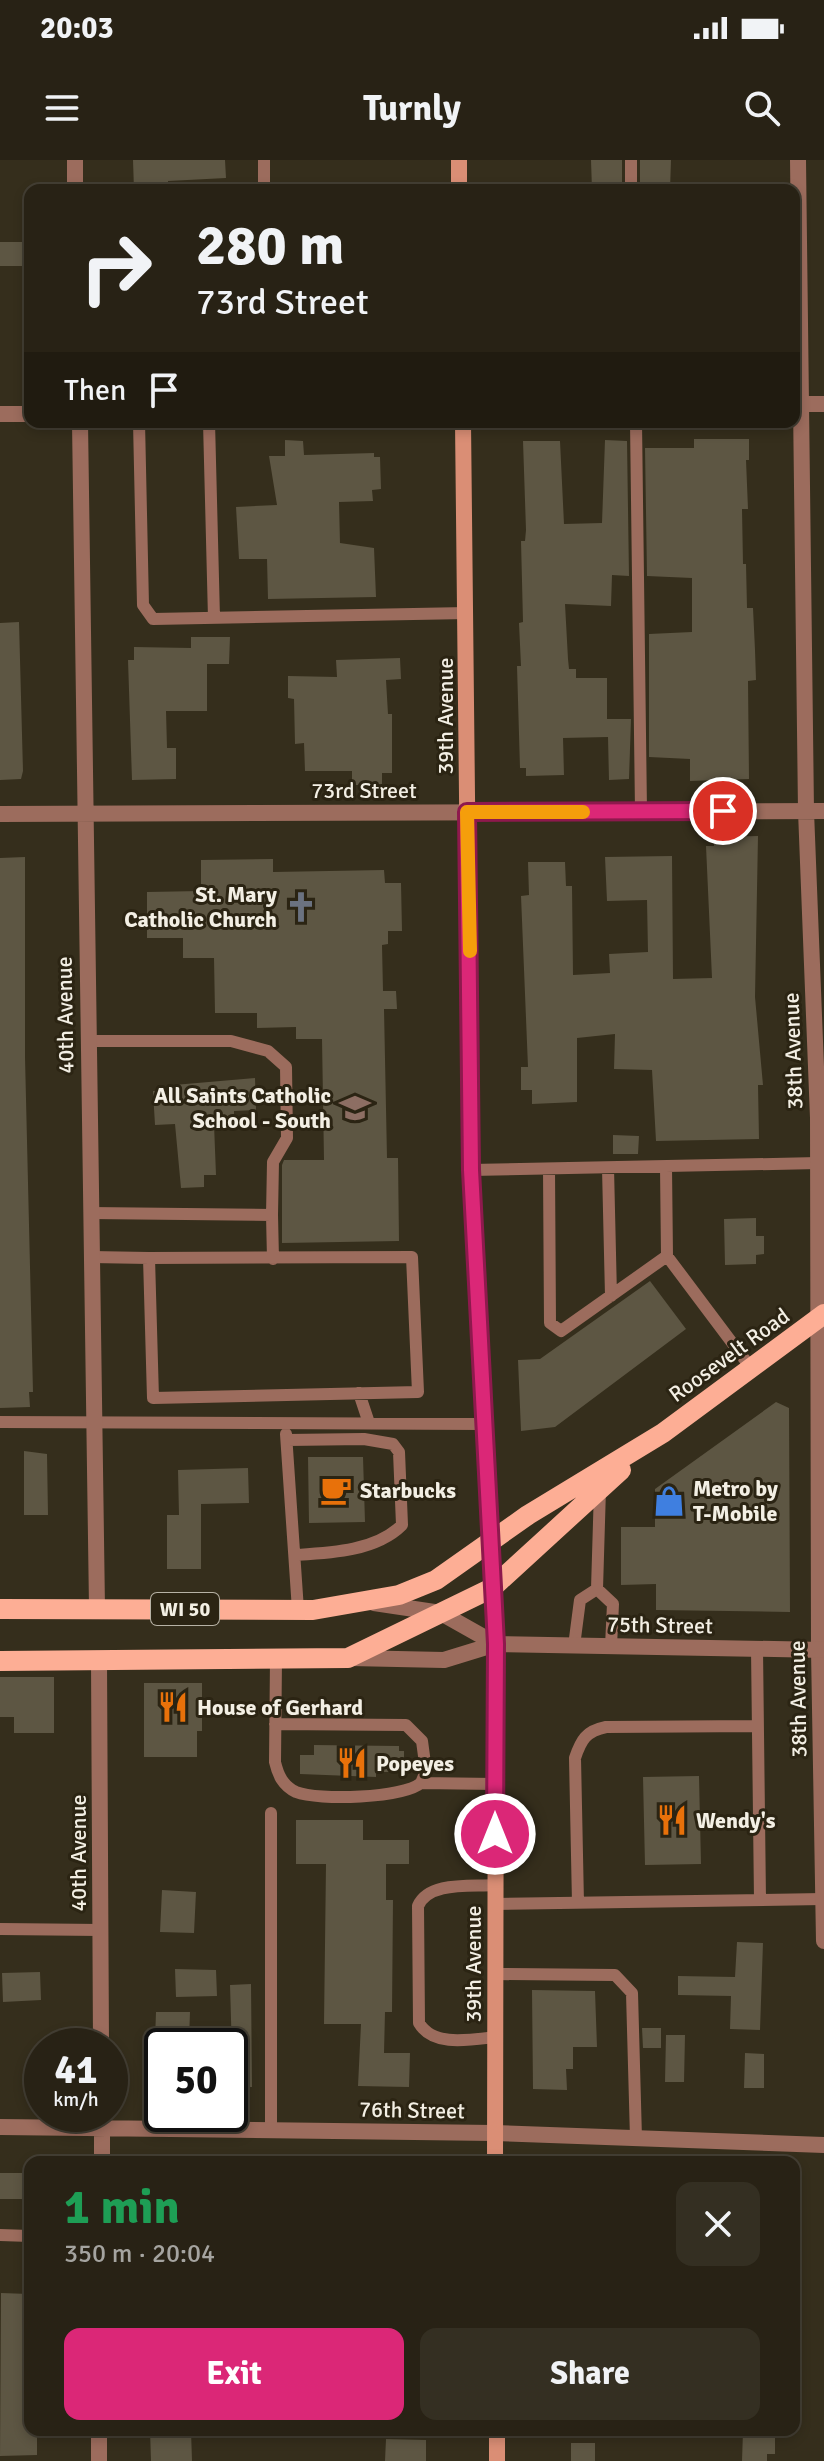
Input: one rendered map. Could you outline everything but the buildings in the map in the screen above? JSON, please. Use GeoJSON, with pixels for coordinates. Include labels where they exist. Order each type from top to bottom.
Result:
{"type":"FeatureCollection","features":[{"type":"Feature","properties":{"kind":"main road"},"geometry":{"type":"LineString","coordinates":[[459,160],[459,184]]}},
{"type":"Feature","properties":{"kind":"main road","name":"39th Avenue"},"geometry":{"type":"LineString","coordinates":[[463,428],[471,1170],[496,1644],[495,2156]]}},
{"type":"Feature","properties":{"kind":"main road","name":"Roosevelt Road"},"geometry":{"type":"LineString","coordinates":[[663,1433],[821,1316]]}},
{"type":"Feature","properties":{"kind":"main road","name":"WI 50"},"geometry":{"type":"LineString","coordinates":[[0,1661],[348,1658],[492,1588],[663,1433]]}},
{"type":"Feature","properties":{"kind":"main road","name":"WI 50"},"geometry":{"type":"LineString","coordinates":[[0,1609],[298,1610],[370,1602],[436,1580],[528,1515],[663,1433]]}},
{"type":"Feature","properties":{"kind":"main road"},"geometry":{"type":"LineString","coordinates":[[497,2436],[497,2461]]}},
{"type":"Feature","properties":{"kind":"street"},"geometry":{"type":"LineString","coordinates":[[75,160],[75,184]]}},
{"type":"Feature","properties":{"kind":"street","name":"38th Avenue"},"geometry":{"type":"LineString","coordinates":[[798,160],[798,184]]}},
{"type":"Feature","properties":{"kind":"street"},"geometry":{"type":"LineString","coordinates":[[800,404],[824,404]]}},
{"type":"Feature","properties":{"kind":"street"},"geometry":{"type":"LineString","coordinates":[[0,414],[24,414]]}},
{"type":"Feature","properties":{"kind":"street","name":"40th Avenue"},"geometry":{"type":"LineString","coordinates":[[80,428],[83,813],[97,1608]]}},
{"type":"Feature","properties":{"kind":"street","name":"38th Avenue"},"geometry":{"type":"LineString","coordinates":[[798,428],[806,811],[821,1115],[818,1163],[824,1941]]}},
{"type":"Feature","properties":{"kind":"street","name":"73rd Street"},"geometry":{"type":"LineString","coordinates":[[0,814],[824,811]]}},
{"type":"Feature","properties":{"kind":"street","name":"75th Street"},"geometry":{"type":"LineString","coordinates":[[370,1602],[441,1613],[496,1644]]}},
{"type":"Feature","properties":{"kind":"street","name":"75th Street"},"geometry":{"type":"LineString","coordinates":[[348,1658],[444,1660],[496,1644],[821,1650]]}},
{"type":"Feature","properties":{"kind":"street","name":"40th Avenue"},"geometry":{"type":"LineString","coordinates":[[99,1660],[101,2028]]}},
{"type":"Feature","properties":{"kind":"street","name":"76th Street"},"geometry":{"type":"LineString","coordinates":[[128,2121],[271,2129],[494,2133],[824,2145]]}},
{"type":"Feature","properties":{"kind":"street","name":"76th Street"},"geometry":{"type":"LineString","coordinates":[[0,2127],[24,2125]]}},
{"type":"Feature","properties":{"kind":"street"},"geometry":{"type":"LineString","coordinates":[[102,2132],[102,2156]]}},
{"type":"Feature","properties":{"kind":"street"},"geometry":{"type":"LineString","coordinates":[[99,2436],[99,2461]]}},
{"type":"Feature","properties":{"kind":"lane"},"geometry":{"type":"LineString","coordinates":[[264,160],[264,184]]}},
{"type":"Feature","properties":{"kind":"lane"},"geometry":{"type":"LineString","coordinates":[[631,160],[631,184]]}},
{"type":"Feature","properties":{"kind":"lane"},"geometry":{"type":"LineString","coordinates":[[139,428],[143,605],[153,619],[467,613]]}},
{"type":"Feature","properties":{"kind":"lane"},"geometry":{"type":"LineString","coordinates":[[209,428],[214,618]]}},
{"type":"Feature","properties":{"kind":"lane"},"geometry":{"type":"LineString","coordinates":[[636,428],[641,811]]}},
{"type":"Feature","properties":{"kind":"lane"},"geometry":{"type":"LineString","coordinates":[[87,1041],[231,1041],[268,1051],[286,1067],[287,1138],[273,1162],[273,1259]]}},
{"type":"Feature","properties":{"kind":"lane"},"geometry":{"type":"LineString","coordinates":[[471,1170],[818,1163]]}},
{"type":"Feature","properties":{"kind":"lane"},"geometry":{"type":"LineString","coordinates":[[666,1167],[667,1256],[751,1368]]}},
{"type":"Feature","properties":{"kind":"lane"},"geometry":{"type":"LineString","coordinates":[[608,1168],[611,1296]]}},
{"type":"Feature","properties":{"kind":"lane"},"geometry":{"type":"LineString","coordinates":[[549,1169],[550,1323],[561,1331],[667,1256]]}},
{"type":"Feature","properties":{"kind":"lane"},"geometry":{"type":"LineString","coordinates":[[90,1213],[272,1215]]}},
{"type":"Feature","properties":{"kind":"lane"},"geometry":{"type":"LineString","coordinates":[[91,1257],[412,1257],[418,1392],[153,1398],[149,1258]]}},
{"type":"Feature","properties":{"kind":"lane"},"geometry":{"type":"LineString","coordinates":[[359,1393],[369,1423]]}},
{"type":"Feature","properties":{"kind":"lane"},"geometry":{"type":"LineString","coordinates":[[180,1397],[181,1422]]}},
{"type":"Feature","properties":{"kind":"lane"},"geometry":{"type":"LineString","coordinates":[[0,1422],[484,1424]]}},
{"type":"Feature","properties":{"kind":"lane"},"geometry":{"type":"LineString","coordinates":[[283,1423],[287,1440],[298,1610]]}},
{"type":"Feature","properties":{"kind":"lane"},"geometry":{"type":"LineString","coordinates":[[296,1555],[351,1549],[393,1534],[402,1525],[399,1452],[393,1444],[393,1423]]}},
{"type":"Feature","properties":{"kind":"lane"},"geometry":{"type":"LineString","coordinates":[[287,1440],[364,1439],[393,1444]]}},
{"type":"Feature","properties":{"kind":"lane"},"geometry":{"type":"LineString","coordinates":[[600,1489],[597,1589],[613,1604],[611,1646]]}},
{"type":"Feature","properties":{"kind":"lane"},"geometry":{"type":"LineString","coordinates":[[574,1646],[580,1600],[597,1589]]}},
{"type":"Feature","properties":{"kind":"lane"},"geometry":{"type":"LineString","coordinates":[[757,1649],[760,1900]]}},
{"type":"Feature","properties":{"kind":"lane"},"geometry":{"type":"LineString","coordinates":[[276,1659],[278,1776],[299,1793],[397,1794],[421,1783],[495,1784]]}},
{"type":"Feature","properties":{"kind":"lane"},"geometry":{"type":"LineString","coordinates":[[275,1724],[406,1725],[415,1730],[425,1749],[426,1771],[421,1783]]}},
{"type":"Feature","properties":{"kind":"lane"},"geometry":{"type":"LineString","coordinates":[[578,1903],[575,1758],[580,1741],[592,1730],[606,1727],[757,1726]]}},
{"type":"Feature","properties":{"kind":"lane"},"geometry":{"type":"LineString","coordinates":[[271,1813],[271,2129]]}},
{"type":"Feature","properties":{"kind":"lane"},"geometry":{"type":"LineString","coordinates":[[495,1885],[434,1890],[423,1896],[418,1906],[419,2023],[425,2034],[438,2039],[495,2037]]}},
{"type":"Feature","properties":{"kind":"lane"},"geometry":{"type":"LineString","coordinates":[[495,1904],[823,1899]]}},
{"type":"Feature","properties":{"kind":"lane"},"geometry":{"type":"LineString","coordinates":[[0,1929],[101,1930]]}},
{"type":"Feature","properties":{"kind":"lane"},"geometry":{"type":"LineString","coordinates":[[495,1974],[615,1975],[627,1984],[632,1993],[636,2138]]}},
{"type":"Feature","properties":{"kind":"lane"},"geometry":{"type":"LineString","coordinates":[[0,2235],[24,2236]]}},
{"type":"Feature","properties":{"kind":"slow traffic"},"geometry":{"type":"LineString","coordinates":[[470,951],[467,812],[583,812]]}},
{"type":"Feature","properties":{"kind":"place","name":"St. Mary Catholic Church"},"geometry":{"type":"Point","coordinates":[301,907]}},
{"type":"Feature","properties":{"kind":"place","name":"All Saints Catholic School - South"},"geometry":{"type":"Point","coordinates":[355,1108]}},
{"type":"Feature","properties":{"kind":"place","name":"Starbucks"},"geometry":{"type":"Point","coordinates":[336,1490]}},
{"type":"Feature","properties":{"kind":"place","name":"Metro by T-Mobile"},"geometry":{"type":"Point","coordinates":[669,1501]}},
{"type":"Feature","properties":{"kind":"place","name":"House of Gerhard"},"geometry":{"type":"Point","coordinates":[173,1707]}},
{"type":"Feature","properties":{"kind":"place","name":"Popeyes"},"geometry":{"type":"Point","coordinates":[352,1763]}},
{"type":"Feature","properties":{"kind":"place","name":"Wendy's"},"geometry":{"type":"Point","coordinates":[672,1820]}},
{"type":"Feature","properties":{"kind":"route"},"geometry":{"type":"LineString","coordinates":[[495,1834],[496,1644],[471,1170],[467,812],[723,811]]}}]}
